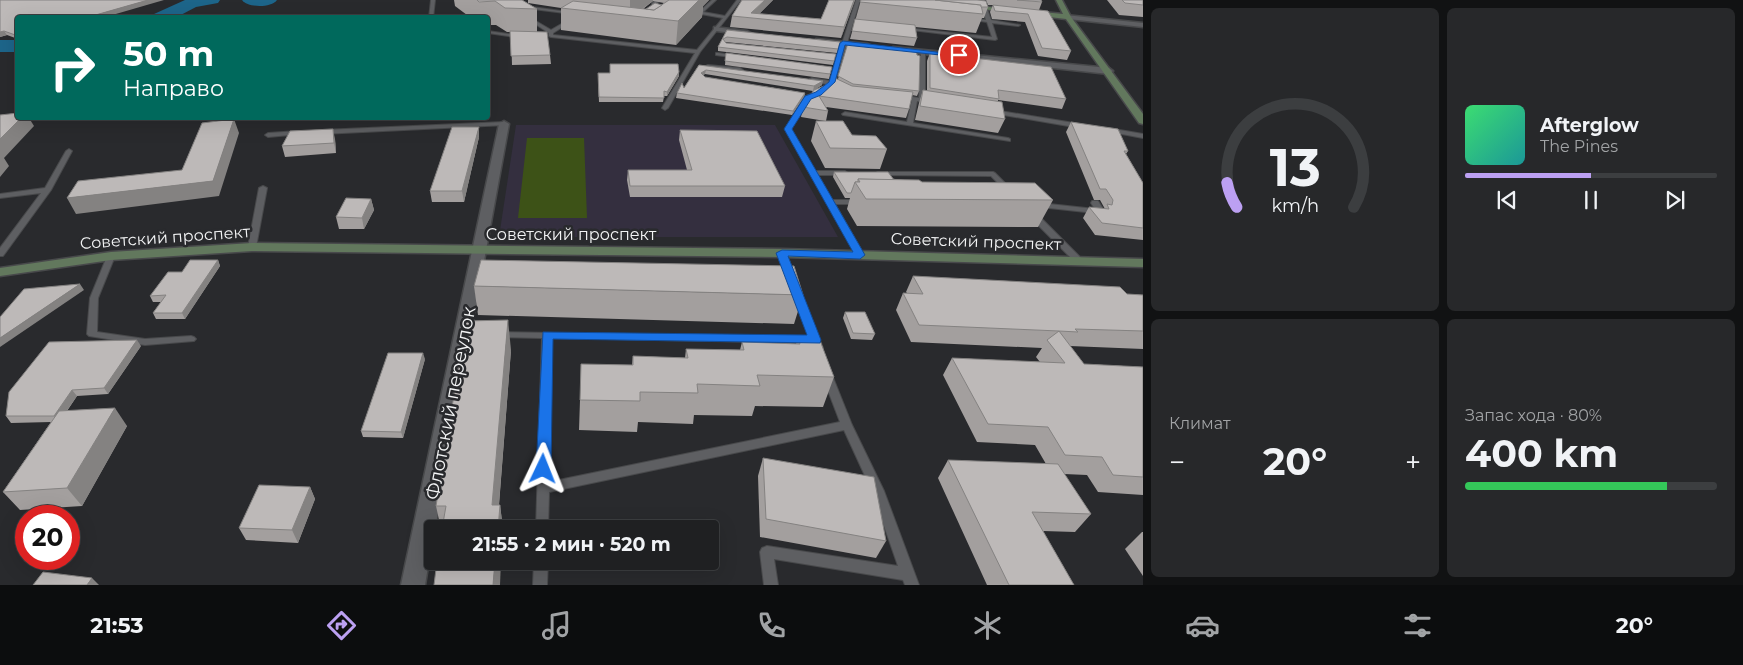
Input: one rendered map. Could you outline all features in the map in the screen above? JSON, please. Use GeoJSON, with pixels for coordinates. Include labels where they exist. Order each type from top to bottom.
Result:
{"type":"FeatureCollection","features":[{"type":"Feature","properties":{"kind":"street"},"geometry":{"type":"LineString","coordinates":[[1059,0],[1068,17],[1143,121]]}},
{"type":"Feature","properties":{"kind":"street"},"geometry":{"type":"LineString","coordinates":[[956,6],[1143,25]]}},
{"type":"Feature","properties":{"kind":"street"},"geometry":{"type":"LineString","coordinates":[[717,29],[755,34]]}},
{"type":"Feature","properties":{"kind":"street"},"geometry":{"type":"LineString","coordinates":[[814,40],[1108,71]]}},
{"type":"Feature","properties":{"kind":"street","name":"Флотский переулок"},"geometry":{"type":"LineString","coordinates":[[413,585],[468,333],[480,250],[504,124]]}},
{"type":"Feature","properties":{"kind":"street","name":"Советский проспект"},"geometry":{"type":"LineString","coordinates":[[0,272],[110,256],[252,247],[782,253],[1143,263]]}},
{"type":"Feature","properties":{"kind":"lane"},"geometry":{"type":"LineString","coordinates":[[431,15],[433,0]]}},
{"type":"Feature","properties":{"kind":"lane"},"geometry":{"type":"LineString","coordinates":[[508,0],[517,6],[584,15]]}},
{"type":"Feature","properties":{"kind":"lane"},"geometry":{"type":"LineString","coordinates":[[518,12],[512,8],[528,0]]}},
{"type":"Feature","properties":{"kind":"lane"},"geometry":{"type":"LineString","coordinates":[[646,10],[659,0]]}},
{"type":"Feature","properties":{"kind":"lane"},"geometry":{"type":"LineString","coordinates":[[700,13],[714,0]]}},
{"type":"Feature","properties":{"kind":"lane"},"geometry":{"type":"LineString","coordinates":[[665,108],[698,52],[739,0]]}},
{"type":"Feature","properties":{"kind":"lane"},"geometry":{"type":"LineString","coordinates":[[858,0],[838,56],[832,82],[808,97],[788,129],[860,255]]}},
{"type":"Feature","properties":{"kind":"lane"},"geometry":{"type":"LineString","coordinates":[[898,28],[995,39],[982,0]]}},
{"type":"Feature","properties":{"kind":"lane"},"geometry":{"type":"LineString","coordinates":[[653,4],[662,5]]}},
{"type":"Feature","properties":{"kind":"lane"},"geometry":{"type":"LineString","coordinates":[[855,7],[865,8]]}},
{"type":"Feature","properties":{"kind":"lane"},"geometry":{"type":"LineString","coordinates":[[684,11],[726,17]]}},
{"type":"Feature","properties":{"kind":"lane"},"geometry":{"type":"LineString","coordinates":[[524,16],[551,34]]}},
{"type":"Feature","properties":{"kind":"lane"},"geometry":{"type":"LineString","coordinates":[[961,18],[1018,25]]}},
{"type":"Feature","properties":{"kind":"lane"},"geometry":{"type":"LineString","coordinates":[[551,34],[568,21],[577,20]]}},
{"type":"Feature","properties":{"kind":"lane"},"geometry":{"type":"LineString","coordinates":[[850,23],[859,24]]}},
{"type":"Feature","properties":{"kind":"lane"},"geometry":{"type":"LineString","coordinates":[[490,32],[527,37]]}},
{"type":"Feature","properties":{"kind":"lane"},"geometry":{"type":"LineString","coordinates":[[543,36],[551,34],[698,52]]}},
{"type":"Feature","properties":{"kind":"lane"},"geometry":{"type":"LineString","coordinates":[[922,100],[923,52]]}},
{"type":"Feature","properties":{"kind":"lane"},"geometry":{"type":"LineString","coordinates":[[718,54],[747,58]]}},
{"type":"Feature","properties":{"kind":"lane"},"geometry":{"type":"LineString","coordinates":[[829,55],[838,56]]}},
{"type":"Feature","properties":{"kind":"lane"},"geometry":{"type":"LineString","coordinates":[[708,66],[746,71]]}},
{"type":"Feature","properties":{"kind":"lane"},"geometry":{"type":"LineString","coordinates":[[825,67],[835,68]]}},
{"type":"Feature","properties":{"kind":"lane"},"geometry":{"type":"LineString","coordinates":[[803,79],[832,82],[841,87]]}},
{"type":"Feature","properties":{"kind":"lane"},"geometry":{"type":"LineString","coordinates":[[804,93],[814,95]]}},
{"type":"Feature","properties":{"kind":"lane"},"geometry":{"type":"LineString","coordinates":[[896,97],[932,101]]}},
{"type":"Feature","properties":{"kind":"lane"},"geometry":{"type":"LineString","coordinates":[[910,124],[915,99]]}},
{"type":"Feature","properties":{"kind":"lane"},"geometry":{"type":"LineString","coordinates":[[990,111],[1086,127]]}},
{"type":"Feature","properties":{"kind":"lane"},"geometry":{"type":"LineString","coordinates":[[845,114],[1008,140]]}},
{"type":"Feature","properties":{"kind":"lane"},"geometry":{"type":"LineString","coordinates":[[317,133],[504,124]]}},
{"type":"Feature","properties":{"kind":"lane"},"geometry":{"type":"LineString","coordinates":[[1105,130],[1143,136]]}},
{"type":"Feature","properties":{"kind":"lane"},"geometry":{"type":"LineString","coordinates":[[268,135],[307,133]]}},
{"type":"Feature","properties":{"kind":"lane"},"geometry":{"type":"LineString","coordinates":[[0,254],[47,190],[69,151]]}},
{"type":"Feature","properties":{"kind":"lane"},"geometry":{"type":"LineString","coordinates":[[813,173],[851,173]]}},
{"type":"Feature","properties":{"kind":"lane"},"geometry":{"type":"LineString","coordinates":[[870,173],[993,174],[1015,197]]}},
{"type":"Feature","properties":{"kind":"lane"},"geometry":{"type":"LineString","coordinates":[[252,247],[263,188]]}},
{"type":"Feature","properties":{"kind":"lane"},"geometry":{"type":"LineString","coordinates":[[0,196],[47,190]]}},
{"type":"Feature","properties":{"kind":"lane"},"geometry":{"type":"LineString","coordinates":[[830,202],[868,202]]}},
{"type":"Feature","properties":{"kind":"lane"},"geometry":{"type":"LineString","coordinates":[[1079,261],[1029,207],[1101,212],[1095,203]]}},
{"type":"Feature","properties":{"kind":"lane"},"geometry":{"type":"LineString","coordinates":[[782,253],[847,425],[878,492],[910,579]]}},
{"type":"Feature","properties":{"kind":"lane"},"geometry":{"type":"LineString","coordinates":[[110,256],[94,298],[92,334],[145,342],[191,339]]}},
{"type":"Feature","properties":{"kind":"lane"},"geometry":{"type":"LineString","coordinates":[[492,334],[815,340]]}},
{"type":"Feature","properties":{"kind":"lane"},"geometry":{"type":"LineString","coordinates":[[542,520],[547,334]]}},
{"type":"Feature","properties":{"kind":"lane"},"geometry":{"type":"LineString","coordinates":[[543,488],[847,425]]}},
{"type":"Feature","properties":{"kind":"lane"},"geometry":{"type":"LineString","coordinates":[[771,585],[767,552],[910,579]]}},
{"type":"Feature","properties":{"kind":"lane"},"geometry":{"type":"LineString","coordinates":[[540,570],[540,585]]}},
{"type":"Feature","properties":{"kind":"shaded area"},"geometry":{"type":"Polygon","coordinates":[[[516,125],[775,125],[838,237],[499,237],[516,125]]]}},
{"type":"Feature","properties":{"kind":"green space"},"geometry":{"type":"Polygon","coordinates":[[[527,138],[584,138],[587,218],[518,218],[527,138]]]}},
{"type":"Feature","properties":{"kind":"building"},"geometry":{"type":"Polygon","coordinates":[[[0,0],[148,0],[96,15],[15,15],[15,35],[4,31],[0,32],[0,0]]]}},
{"type":"Feature","properties":{"kind":"building"},"geometry":{"type":"Polygon","coordinates":[[[477,0],[522,0],[537,9],[505,8],[495,1],[479,2],[477,0]]]}},
{"type":"Feature","properties":{"kind":"building"},"geometry":{"type":"Polygon","coordinates":[[[669,0],[699,0],[678,21],[561,8],[573,1],[654,10],[669,0]]]}},
{"type":"Feature","properties":{"kind":"building"},"geometry":{"type":"Polygon","coordinates":[[[742,0],[765,0],[751,13],[821,19],[829,0],[854,0],[844,27],[732,16],[742,0]]]}},
{"type":"Feature","properties":{"kind":"building"},"geometry":{"type":"Polygon","coordinates":[[[861,0],[935,0],[981,5],[983,14],[860,2],[861,0]]]}},
{"type":"Feature","properties":{"kind":"building"},"geometry":{"type":"Polygon","coordinates":[[[935,0],[986,1],[988,7],[981,7],[981,5],[935,0]]]}},
{"type":"Feature","properties":{"kind":"building"},"geometry":{"type":"Polygon","coordinates":[[[1017,0],[1041,0],[1042,2],[1017,0]]]}},
{"type":"Feature","properties":{"kind":"building"},"geometry":{"type":"Polygon","coordinates":[[[1122,0],[1143,0],[1143,5],[1125,3],[1122,0]]]}},
{"type":"Feature","properties":{"kind":"building"},"geometry":{"type":"Polygon","coordinates":[[[655,3],[662,5],[654,10],[646,9],[655,3]]]}},
{"type":"Feature","properties":{"kind":"building"},"geometry":{"type":"Polygon","coordinates":[[[993,5],[1048,11],[1071,51],[1042,48],[1028,14],[995,11],[993,5]]]}},
{"type":"Feature","properties":{"kind":"building"},"geometry":{"type":"Polygon","coordinates":[[[855,19],[915,25],[917,38],[852,31],[855,19]]]}},
{"type":"Feature","properties":{"kind":"building"},"geometry":{"type":"Polygon","coordinates":[[[727,30],[840,42],[838,49],[727,37],[723,39],[726,43],[836,54],[834,61],[718,47],[727,30]]]}},
{"type":"Feature","properties":{"kind":"building"},"geometry":{"type":"Polygon","coordinates":[[[510,31],[547,32],[550,55],[511,56],[510,31]]]}},
{"type":"Feature","properties":{"kind":"building"},"geometry":{"type":"Polygon","coordinates":[[[848,43],[916,50],[917,55],[920,56],[919,91],[853,84],[838,76],[848,43]]]}},
{"type":"Feature","properties":{"kind":"building"},"geometry":{"type":"Polygon","coordinates":[[[726,53],[832,67],[830,74],[725,61],[726,53]]]}},
{"type":"Feature","properties":{"kind":"building"},"geometry":{"type":"Polygon","coordinates":[[[930,53],[1051,67],[1066,99],[998,90],[999,99],[930,88],[930,53]]]}},
{"type":"Feature","properties":{"kind":"building"},"geometry":{"type":"Polygon","coordinates":[[[610,64],[678,64],[679,72],[667,92],[664,91],[664,98],[599,97],[598,73],[610,73],[610,64]]]}},
{"type":"Feature","properties":{"kind":"building"},"geometry":{"type":"Polygon","coordinates":[[[699,65],[823,81],[814,86],[706,70],[701,73],[705,77],[805,93],[793,111],[677,93],[682,83],[684,88],[699,65]]]}},
{"type":"Feature","properties":{"kind":"building"},"geometry":{"type":"Polygon","coordinates":[[[835,78],[852,86],[913,92],[909,109],[819,96],[828,111],[803,107],[814,90],[835,78]]]}},
{"type":"Feature","properties":{"kind":"building"},"geometry":{"type":"Polygon","coordinates":[[[923,90],[1002,102],[1005,119],[920,106],[923,90]]]}},
{"type":"Feature","properties":{"kind":"building"},"geometry":{"type":"Polygon","coordinates":[[[15,113],[15,120],[19,120],[0,139],[0,115],[15,113]]]}},
{"type":"Feature","properties":{"kind":"building"},"geometry":{"type":"Polygon","coordinates":[[[234,120],[213,181],[67,198],[78,181],[182,170],[202,123],[234,120]]]}},
{"type":"Feature","properties":{"kind":"building"},"geometry":{"type":"Polygon","coordinates":[[[816,121],[843,121],[852,135],[876,136],[887,149],[830,148],[816,121]]]}},
{"type":"Feature","properties":{"kind":"building"},"geometry":{"type":"Polygon","coordinates":[[[1071,122],[1118,129],[1128,151],[1124,151],[1143,183],[1143,228],[1102,223],[1089,207],[1109,209],[1107,204],[1112,205],[1113,200],[1106,189],[1100,189],[1071,122]]]}},
{"type":"Feature","properties":{"kind":"building"},"geometry":{"type":"Polygon","coordinates":[[[452,127],[479,127],[462,191],[430,191],[452,127]]]}},
{"type":"Feature","properties":{"kind":"building"},"geometry":{"type":"Polygon","coordinates":[[[333,129],[334,143],[282,146],[290,131],[333,129]]]}},
{"type":"Feature","properties":{"kind":"building"},"geometry":{"type":"Polygon","coordinates":[[[680,130],[757,131],[785,186],[630,186],[628,170],[692,170],[680,130]]]}},
{"type":"Feature","properties":{"kind":"building"},"geometry":{"type":"Polygon","coordinates":[[[834,172],[888,172],[894,180],[858,179],[851,193],[847,193],[834,172]]]}},
{"type":"Feature","properties":{"kind":"building"},"geometry":{"type":"Polygon","coordinates":[[[858,179],[919,180],[922,182],[1035,183],[1053,200],[866,199],[855,182],[860,182],[858,179]]]}},
{"type":"Feature","properties":{"kind":"building"},"geometry":{"type":"Polygon","coordinates":[[[346,198],[371,199],[362,218],[336,217],[346,198]]]}},
{"type":"Feature","properties":{"kind":"building"},"geometry":{"type":"Polygon","coordinates":[[[190,260],[218,260],[182,313],[153,313],[166,295],[150,296],[168,272],[182,272],[190,260]]]}},
{"type":"Feature","properties":{"kind":"building"},"geometry":{"type":"Polygon","coordinates":[[[481,260],[794,266],[803,295],[474,286],[481,260]]]}},
{"type":"Feature","properties":{"kind":"building"},"geometry":{"type":"Polygon","coordinates":[[[913,276],[1120,287],[1127,294],[1143,295],[1143,331],[1075,329],[1078,332],[919,325],[903,293],[923,294],[913,276]]]}},
{"type":"Feature","properties":{"kind":"building"},"geometry":{"type":"Polygon","coordinates":[[[80,284],[0,338],[0,317],[24,289],[80,284]]]}},
{"type":"Feature","properties":{"kind":"building"},"geometry":{"type":"Polygon","coordinates":[[[845,312],[865,312],[875,334],[853,333],[845,312]]]}},
{"type":"Feature","properties":{"kind":"building"},"geometry":{"type":"Polygon","coordinates":[[[508,320],[492,505],[500,505],[499,520],[444,520],[446,506],[436,506],[466,321],[508,320]]]}},
{"type":"Feature","properties":{"kind":"building"},"geometry":{"type":"Polygon","coordinates":[[[1059,331],[1084,364],[1143,367],[1143,477],[1113,475],[1102,457],[1065,455],[1048,427],[988,424],[952,358],[1065,363],[1047,340],[1059,331]]]}},
{"type":"Feature","properties":{"kind":"building"},"geometry":{"type":"Polygon","coordinates":[[[798,338],[819,338],[834,377],[757,375],[760,386],[697,384],[698,393],[640,392],[640,401],[580,400],[581,364],[633,365],[633,356],[688,358],[686,349],[744,350],[742,342],[800,344],[798,338]]]}},
{"type":"Feature","properties":{"kind":"building"},"geometry":{"type":"Polygon","coordinates":[[[137,340],[104,388],[72,390],[54,416],[6,416],[9,392],[49,342],[137,340]]]}},
{"type":"Feature","properties":{"kind":"building"},"geometry":{"type":"Polygon","coordinates":[[[388,353],[423,353],[401,432],[361,431],[388,353]]]}},
{"type":"Feature","properties":{"kind":"building"},"geometry":{"type":"Polygon","coordinates":[[[115,408],[67,488],[3,492],[59,411],[115,408]]]}},
{"type":"Feature","properties":{"kind":"building"},"geometry":{"type":"Polygon","coordinates":[[[763,458],[874,477],[886,541],[766,519],[763,458]]]}},
{"type":"Feature","properties":{"kind":"building"},"geometry":{"type":"Polygon","coordinates":[[[948,460],[1058,464],[1091,514],[1032,512],[1074,585],[1009,585],[948,460]]]}},
{"type":"Feature","properties":{"kind":"building"},"geometry":{"type":"Polygon","coordinates":[[[259,485],[310,487],[292,530],[239,528],[259,485]]]}},
{"type":"Feature","properties":{"kind":"building"},"geometry":{"type":"Polygon","coordinates":[[[436,570],[494,570],[493,585],[434,585],[436,570]]]}},
{"type":"Feature","properties":{"kind":"building"},"geometry":{"type":"Polygon","coordinates":[[[43,572],[92,578],[87,585],[33,585],[43,572]]]}},
{"type":"Feature","properties":{"kind":"waterway"},"geometry":{"type":"LineString","coordinates":[[166,15],[192,3],[212,0]]}},
{"type":"Feature","properties":{"kind":"waterway"},"geometry":{"type":"LineString","coordinates":[[250,0],[269,0]]}},
{"type":"Feature","properties":{"kind":"waterway"},"geometry":{"type":"LineString","coordinates":[[0,46],[15,46]]}},
{"type":"Feature","properties":{"kind":"route"},"geometry":{"type":"LineString","coordinates":[[543,469],[547,334],[815,340],[782,253],[860,255],[788,129],[808,97],[819,93],[832,82],[843,43],[959,55]]}}]}
